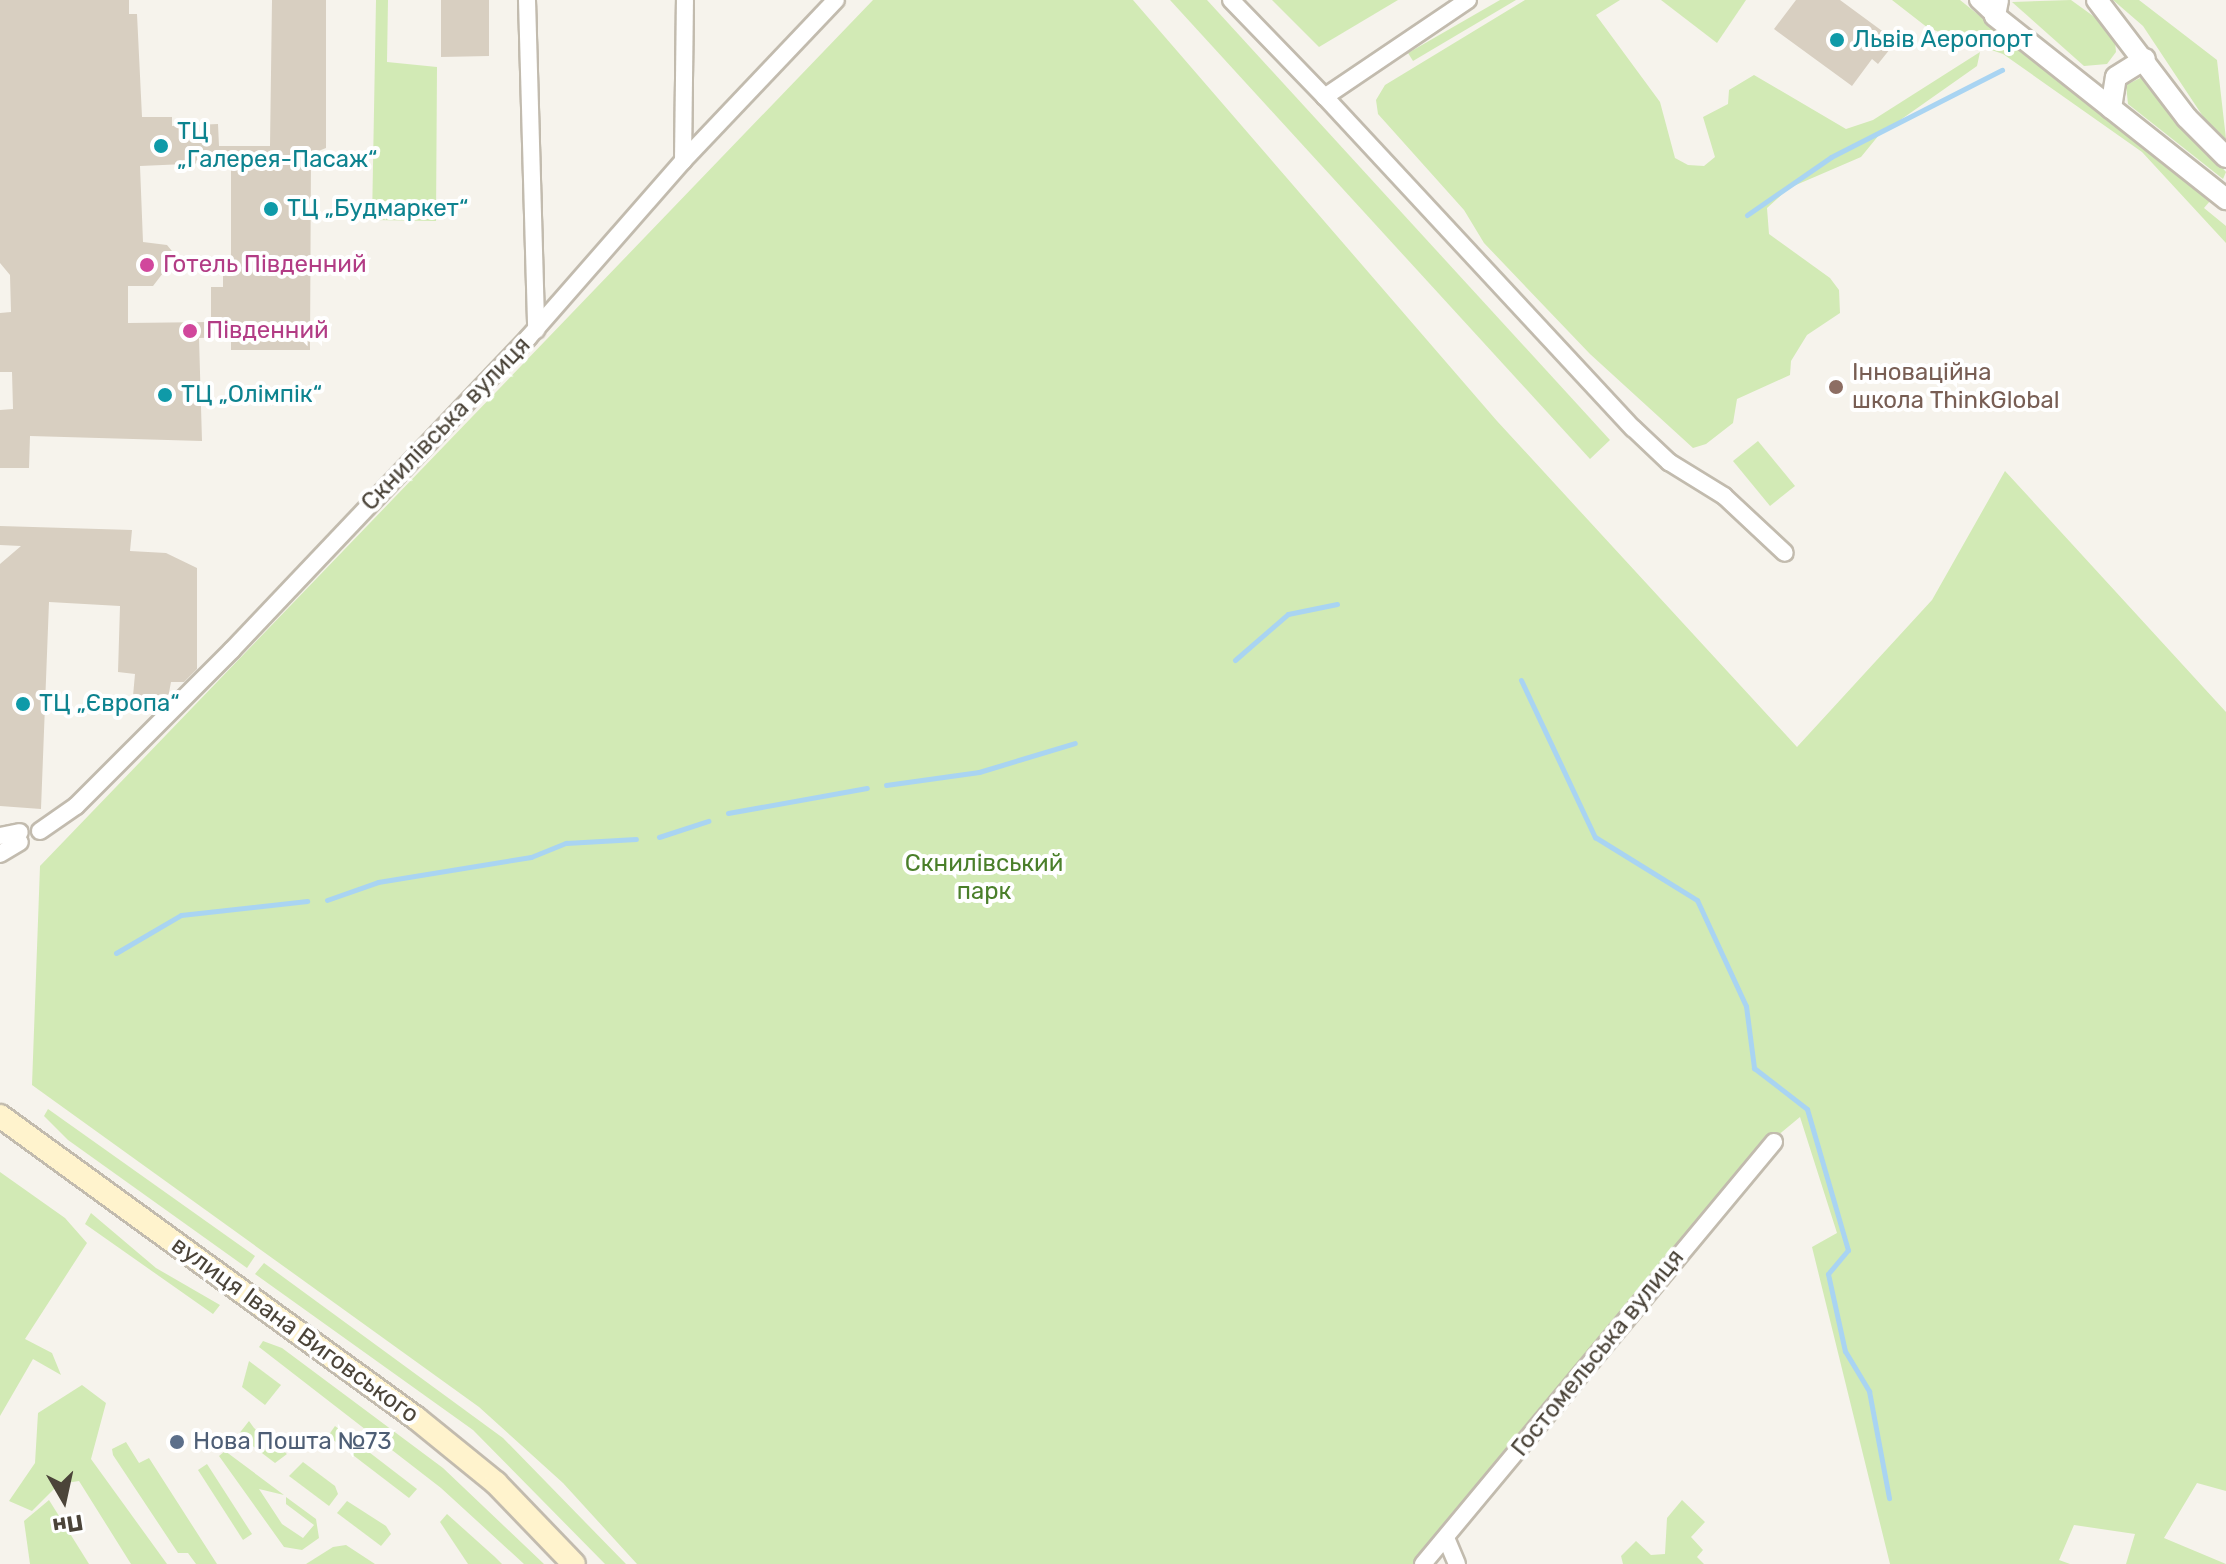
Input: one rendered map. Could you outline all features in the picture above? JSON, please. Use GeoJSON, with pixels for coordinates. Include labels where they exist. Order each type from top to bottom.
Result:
{"type":"FeatureCollection","features":[{"type":"Feature","properties":{"kind":"main road","name":"вулиця Івана Виговського"},"geometry":{"type":"LineString","coordinates":[[0,1116],[450,1444],[574,1564]]}},
{"type":"Feature","properties":{"kind":"street"},"geometry":{"type":"LineString","coordinates":[[527,0],[536,330]]}},
{"type":"Feature","properties":{"kind":"street"},"geometry":{"type":"LineString","coordinates":[[683,161],[685,0]]}},
{"type":"Feature","properties":{"kind":"street","name":"Скнилівська вулиця"},"geometry":{"type":"LineString","coordinates":[[40,831],[76,806],[194,688],[536,330],[683,161],[836,0]]}},
{"type":"Feature","properties":{"kind":"street"},"geometry":{"type":"LineString","coordinates":[[1231,0],[1633,428],[1669,462],[1724,496],[1785,553]]}},
{"type":"Feature","properties":{"kind":"street"},"geometry":{"type":"LineString","coordinates":[[1978,0],[1996,8],[2111,108],[2226,199]]}},
{"type":"Feature","properties":{"kind":"street"},"geometry":{"type":"LineString","coordinates":[[2097,0],[2187,118],[2226,157]]}},
{"type":"Feature","properties":{"kind":"street"},"geometry":{"type":"LineString","coordinates":[[1325,97],[1462,2]]}},
{"type":"Feature","properties":{"kind":"street"},"geometry":{"type":"LineString","coordinates":[[2111,108],[2116,77],[2145,59]]}},
{"type":"Feature","properties":{"kind":"street"},"geometry":{"type":"LineString","coordinates":[[0,836],[20,837],[0,854]]}},
{"type":"Feature","properties":{"kind":"street","name":"Гостомельська вулиця"},"geometry":{"type":"LineString","coordinates":[[1423,1564],[1774,1142]]}},
{"type":"Feature","properties":{"kind":"street"},"geometry":{"type":"LineString","coordinates":[[1446,1538],[1457,1564]]}},
{"type":"Feature","properties":{"kind":"green space"},"geometry":{"type":"Polygon","coordinates":[[[376,0],[388,0],[387,62],[437,67],[436,221],[372,220],[376,0]]]}},
{"type":"Feature","properties":{"kind":"green space","name":"Скнилівський парк"},"geometry":{"type":"Polygon","coordinates":[[[873,0],[1133,0],[1497,421],[1797,747],[1932,600],[2005,471],[2226,712],[2226,1491],[2197,1483],[2164,1538],[2226,1564],[2126,1564],[2135,1534],[2074,1525],[2059,1560],[2070,1564],[1890,1564],[1812,1247],[1837,1233],[1800,1117],[1776,1137],[1416,1564],[637,1564],[563,1483],[479,1407],[32,1085],[40,866],[873,0]]]}},
{"type":"Feature","properties":{"kind":"green space"},"geometry":{"type":"Polygon","coordinates":[[[1170,0],[1207,0],[1610,440],[1590,459],[1170,0]]]}},
{"type":"Feature","properties":{"kind":"green space"},"geometry":{"type":"Polygon","coordinates":[[[1272,0],[1398,0],[1319,47],[1272,0]]]}},
{"type":"Feature","properties":{"kind":"green space"},"geometry":{"type":"Polygon","coordinates":[[[1500,0],[1516,0],[1413,61],[1408,53],[1500,0]]]}},
{"type":"Feature","properties":{"kind":"green space"},"geometry":{"type":"Polygon","coordinates":[[[1525,0],[1620,0],[1596,15],[1660,102],[1675,158],[1688,165],[1704,166],[1715,157],[1703,117],[1728,104],[1729,90],[1754,75],[1846,129],[1873,120],[1980,52],[1977,66],[1879,135],[1861,157],[1789,188],[1767,208],[1769,234],[1830,278],[1839,290],[1840,313],[1807,335],[1791,361],[1790,375],[1737,399],[1733,423],[1706,444],[1693,448],[1590,354],[1484,243],[1464,210],[1378,114],[1376,100],[1385,85],[1525,0]]]}},
{"type":"Feature","properties":{"kind":"green space"},"geometry":{"type":"Polygon","coordinates":[[[1661,0],[1746,0],[1717,43],[1661,0]]]}},
{"type":"Feature","properties":{"kind":"green space"},"geometry":{"type":"Polygon","coordinates":[[[1892,0],[1960,0],[2210,201],[2204,208],[2226,226],[2226,243],[2142,152],[2003,54],[1928,28],[1892,0]]]}},
{"type":"Feature","properties":{"kind":"green space"},"geometry":{"type":"Polygon","coordinates":[[[2071,0],[2114,31],[2116,52],[2107,64],[2084,66],[2012,2],[2071,0]]]}},
{"type":"Feature","properties":{"kind":"green space"},"geometry":{"type":"Polygon","coordinates":[[[2113,0],[2139,0],[2217,60],[2226,139],[2204,118],[2143,26],[2113,0]]]}},
{"type":"Feature","properties":{"kind":"green space"},"geometry":{"type":"Polygon","coordinates":[[[2142,77],[2226,172],[2223,179],[2128,104],[2126,85],[2142,77]]]}},
{"type":"Feature","properties":{"kind":"green space"},"geometry":{"type":"Polygon","coordinates":[[[1758,441],[1795,486],[1770,506],[1733,461],[1758,441]]]}},
{"type":"Feature","properties":{"kind":"green space"},"geometry":{"type":"Polygon","coordinates":[[[48,1109],[255,1256],[247,1268],[68,1140],[44,1116],[48,1109]]]}},
{"type":"Feature","properties":{"kind":"green space"},"geometry":{"type":"Polygon","coordinates":[[[0,1172],[65,1218],[87,1243],[25,1339],[52,1353],[61,1375],[33,1359],[0,1416],[0,1172]]]}},
{"type":"Feature","properties":{"kind":"green space"},"geometry":{"type":"Polygon","coordinates":[[[91,1213],[156,1268],[220,1305],[213,1314],[85,1224],[91,1213]]]}},
{"type":"Feature","properties":{"kind":"green space"},"geometry":{"type":"Polygon","coordinates":[[[264,1263],[503,1438],[626,1564],[605,1564],[473,1430],[255,1274],[264,1263]]]}},
{"type":"Feature","properties":{"kind":"green space"},"geometry":{"type":"Polygon","coordinates":[[[263,1341],[282,1348],[443,1468],[544,1564],[524,1564],[441,1488],[259,1347],[263,1341]]]}},
{"type":"Feature","properties":{"kind":"green space"},"geometry":{"type":"Polygon","coordinates":[[[249,1361],[281,1385],[265,1405],[242,1387],[249,1361]]]}},
{"type":"Feature","properties":{"kind":"green space"},"geometry":{"type":"Polygon","coordinates":[[[82,1385],[106,1403],[91,1459],[167,1564],[131,1564],[79,1481],[59,1484],[32,1511],[9,1501],[35,1463],[38,1413],[82,1385]]]}},
{"type":"Feature","properties":{"kind":"green space"},"geometry":{"type":"Polygon","coordinates":[[[249,1421],[287,1454],[275,1463],[238,1435],[249,1421]]]}},
{"type":"Feature","properties":{"kind":"green space"},"geometry":{"type":"Polygon","coordinates":[[[335,1426],[417,1489],[409,1498],[328,1436],[335,1426]]]}},
{"type":"Feature","properties":{"kind":"green space"},"geometry":{"type":"Polygon","coordinates":[[[126,1442],[139,1463],[149,1458],[217,1564],[196,1564],[188,1553],[178,1553],[113,1455],[112,1449],[126,1442]]]}},
{"type":"Feature","properties":{"kind":"green space"},"geometry":{"type":"Polygon","coordinates":[[[225,1451],[284,1495],[259,1489],[282,1524],[303,1538],[314,1525],[286,1504],[286,1497],[316,1519],[319,1538],[302,1550],[284,1547],[219,1456],[225,1451]]]}},
{"type":"Feature","properties":{"kind":"green space"},"geometry":{"type":"Polygon","coordinates":[[[303,1462],[335,1486],[338,1494],[329,1506],[289,1476],[303,1462]]]}},
{"type":"Feature","properties":{"kind":"green space"},"geometry":{"type":"Polygon","coordinates":[[[207,1464],[252,1534],[243,1540],[198,1470],[207,1464]]]}},
{"type":"Feature","properties":{"kind":"green space"},"geometry":{"type":"Polygon","coordinates":[[[49,1500],[89,1564],[30,1564],[24,1521],[49,1500]]]}},
{"type":"Feature","properties":{"kind":"green space"},"geometry":{"type":"Polygon","coordinates":[[[1682,1500],[1705,1522],[1691,1537],[1703,1550],[1697,1557],[1704,1564],[1623,1564],[1621,1556],[1636,1541],[1651,1555],[1665,1554],[1667,1518],[1682,1500]]]}},
{"type":"Feature","properties":{"kind":"green space"},"geometry":{"type":"Polygon","coordinates":[[[347,1501],[386,1526],[391,1534],[381,1546],[337,1513],[347,1501]]]}},
{"type":"Feature","properties":{"kind":"green space"},"geometry":{"type":"Polygon","coordinates":[[[447,1514],[502,1564],[468,1564],[440,1522],[447,1514]]]}},
{"type":"Feature","properties":{"kind":"green space"},"geometry":{"type":"Polygon","coordinates":[[[346,1545],[375,1564],[306,1564],[333,1547],[346,1545]]]}},
{"type":"Feature","properties":{"kind":"building"},"geometry":{"type":"Polygon","coordinates":[[[0,0],[129,0],[129,14],[137,14],[142,117],[172,117],[172,126],[218,124],[219,146],[270,146],[272,0],[326,0],[326,148],[311,154],[310,350],[231,350],[231,337],[199,338],[202,441],[30,436],[29,468],[0,468],[0,410],[13,409],[12,372],[0,372],[0,313],[11,312],[10,275],[0,263],[0,0]],[[231,162],[140,166],[143,242],[167,245],[176,256],[153,286],[128,286],[128,323],[211,322],[211,287],[223,287],[223,262],[231,262],[231,162]]]}},
{"type":"Feature","properties":{"kind":"building"},"geometry":{"type":"Polygon","coordinates":[[[441,0],[489,0],[489,56],[441,57],[441,0]]]}},
{"type":"Feature","properties":{"kind":"building","name":"Львів Аеропорт"},"geometry":{"type":"Polygon","coordinates":[[[1796,0],[1840,0],[1889,36],[1883,44],[1890,49],[1878,64],[1872,59],[1852,86],[1774,29],[1796,0]]]}},
{"type":"Feature","properties":{"kind":"building"},"geometry":{"type":"Polygon","coordinates":[[[0,526],[132,530],[130,551],[166,553],[197,568],[197,669],[184,682],[171,682],[168,698],[133,696],[135,674],[118,672],[120,606],[49,602],[41,809],[0,806],[0,564],[21,546],[0,545],[0,526]]]}},
{"type":"Feature","properties":{"kind":"waterway"},"geometry":{"type":"LineString","coordinates":[[1747,215],[1831,157],[2002,70]]}},
{"type":"Feature","properties":{"kind":"waterway"},"geometry":{"type":"LineString","coordinates":[[1235,660],[1288,614],[1337,604]]}},
{"type":"Feature","properties":{"kind":"waterway"},"geometry":{"type":"LineString","coordinates":[[1521,680],[1595,837],[1697,900],[1746,1006],[1754,1068],[1807,1109],[1848,1250],[1828,1274],[1845,1351],[1869,1391],[1889,1498]]}},
{"type":"Feature","properties":{"kind":"waterway"},"geometry":{"type":"LineString","coordinates":[[886,785],[979,772],[1075,743]]}},
{"type":"Feature","properties":{"kind":"waterway"},"geometry":{"type":"LineString","coordinates":[[728,813],[867,788]]}},
{"type":"Feature","properties":{"kind":"waterway"},"geometry":{"type":"LineString","coordinates":[[659,837],[708,821]]}},
{"type":"Feature","properties":{"kind":"waterway"},"geometry":{"type":"LineString","coordinates":[[327,900],[378,882],[531,857],[566,843],[636,839]]}},
{"type":"Feature","properties":{"kind":"waterway"},"geometry":{"type":"LineString","coordinates":[[116,953],[181,915],[307,901]]}},
{"type":"Feature","properties":{"kind":"place","name":"Львів Аеропорт"},"geometry":{"type":"Point","coordinates":[1837,40]}},
{"type":"Feature","properties":{"kind":"place","name":"ТЦ „Галерея-Пасаж“"},"geometry":{"type":"Point","coordinates":[161,146]}},
{"type":"Feature","properties":{"kind":"place","name":"ТЦ „Будмаркет“"},"geometry":{"type":"Point","coordinates":[271,209]}},
{"type":"Feature","properties":{"kind":"place","name":"Готель Південний"},"geometry":{"type":"Point","coordinates":[147,265]}},
{"type":"Feature","properties":{"kind":"place","name":"Південний"},"geometry":{"type":"Point","coordinates":[190,331]}},
{"type":"Feature","properties":{"kind":"place","name":"Інноваційна школа ThinkGlobal"},"geometry":{"type":"Point","coordinates":[1836,387]}},
{"type":"Feature","properties":{"kind":"place","name":"ТЦ „Олімпік“"},"geometry":{"type":"Point","coordinates":[165,395]}},
{"type":"Feature","properties":{"kind":"place","name":"ТЦ „Європа“"},"geometry":{"type":"Point","coordinates":[23,704]}},
{"type":"Feature","properties":{"kind":"place","name":"Нова Пошта №73"},"geometry":{"type":"Point","coordinates":[177,1442]}}]}
